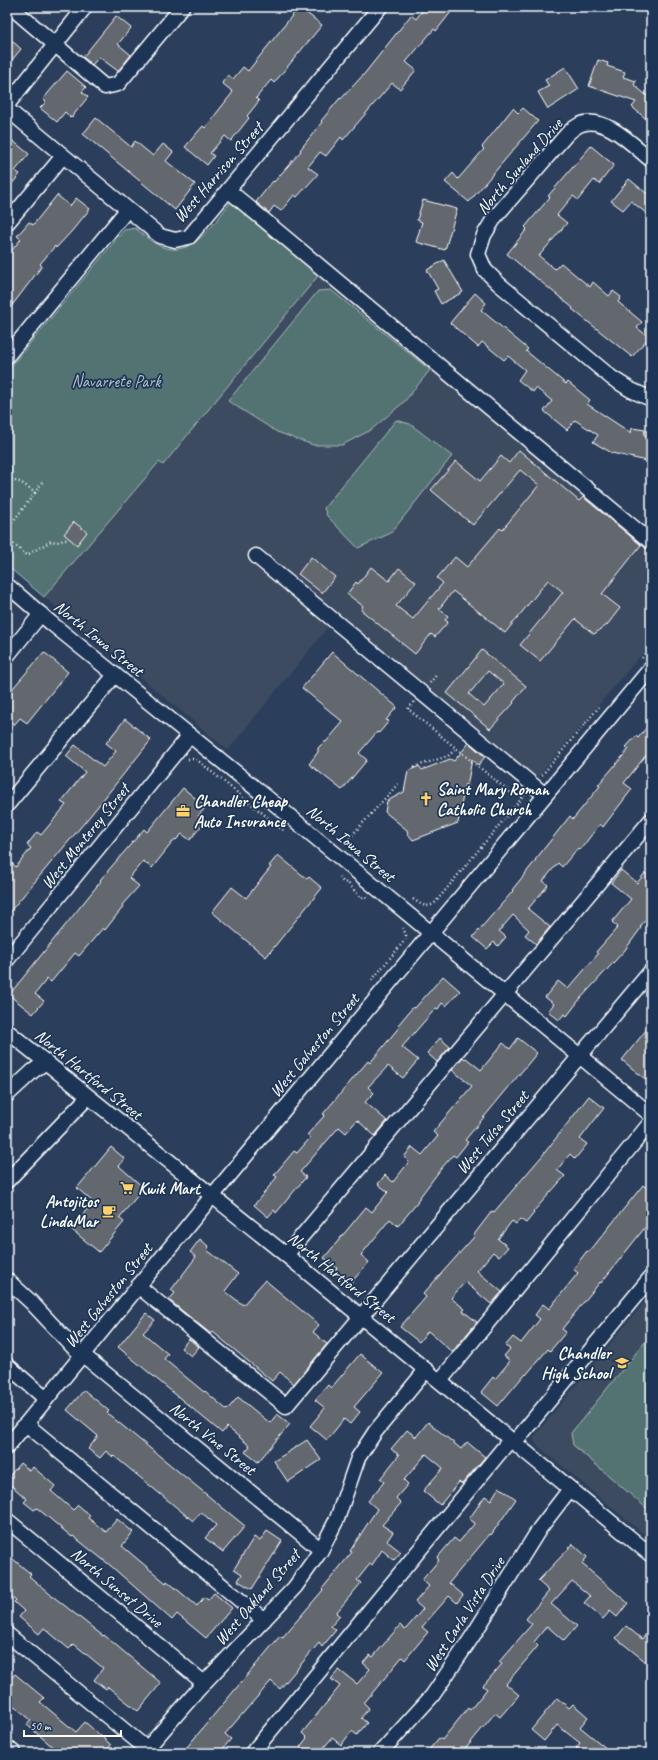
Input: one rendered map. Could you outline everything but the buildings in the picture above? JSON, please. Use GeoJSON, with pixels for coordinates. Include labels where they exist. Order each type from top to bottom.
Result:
{"type":"FeatureCollection","features":[{"type":"Feature","properties":{"kind":"street"},"geometry":{"type":"LineString","coordinates":[[11,7],[105,87],[118,84],[182,7]]}},
{"type":"Feature","properties":{"kind":"street"},"geometry":{"type":"LineString","coordinates":[[7,105],[85,7]]}},
{"type":"Feature","properties":{"kind":"street","name":"West Harrison Street"},"geometry":{"type":"LineString","coordinates":[[7,108],[127,210],[160,236],[175,240],[189,237],[380,7]]}},
{"type":"Feature","properties":{"kind":"street","name":"North Sunland Drive"},"geometry":{"type":"LineString","coordinates":[[651,160],[608,126],[591,122],[579,124],[567,134],[495,217],[484,235],[478,254],[485,270],[499,284],[600,368],[631,390],[651,399]]}},
{"type":"Feature","properties":{"kind":"street"},"geometry":{"type":"LineString","coordinates":[[7,223],[63,156]]}},
{"type":"Feature","properties":{"kind":"street"},"geometry":{"type":"LineString","coordinates":[[228,190],[651,542]]}},
{"type":"Feature","properties":{"kind":"street"},"geometry":{"type":"LineString","coordinates":[[7,356],[127,210]]}},
{"type":"Feature","properties":{"kind":"street"},"geometry":{"type":"LineString","coordinates":[[256,556],[545,796]]}},
{"type":"Feature","properties":{"kind":"street","name":"North Iowa Street"},"geometry":{"type":"LineString","coordinates":[[7,585],[190,735],[341,846],[431,933],[651,1115]]}},
{"type":"Feature","properties":{"kind":"street"},"geometry":{"type":"LineString","coordinates":[[7,656],[41,614]]}},
{"type":"Feature","properties":{"kind":"street","name":"West Galveston Street"},"geometry":{"type":"LineString","coordinates":[[7,1447],[212,1196],[545,796],[648,667]]}},
{"type":"Feature","properties":{"kind":"street"},"geometry":{"type":"LineString","coordinates":[[7,805],[115,675]]}},
{"type":"Feature","properties":{"kind":"street","name":"West Monterey Street"},"geometry":{"type":"LineString","coordinates":[[9,966],[190,735]]}},
{"type":"Feature","properties":{"kind":"street"},"geometry":{"type":"LineString","coordinates":[[286,1255],[651,820]]}},
{"type":"Feature","properties":{"kind":"street","name":"West Tulsa Street"},"geometry":{"type":"LineString","coordinates":[[138,1286],[286,1406],[651,971]]}},
{"type":"Feature","properties":{"kind":"street","name":"North Hartford Street"},"geometry":{"type":"LineString","coordinates":[[7,1031],[361,1316],[512,1442],[651,1555]]}},
{"type":"Feature","properties":{"kind":"street"},"geometry":{"type":"LineString","coordinates":[[7,1095],[46,1062]]}},
{"type":"Feature","properties":{"kind":"street"},"geometry":{"type":"LineString","coordinates":[[7,1181],[88,1097]]}},
{"type":"Feature","properties":{"kind":"street"},"geometry":{"type":"LineString","coordinates":[[440,1381],[651,1122]]}},
{"type":"Feature","properties":{"kind":"street"},"geometry":{"type":"LineString","coordinates":[[252,1753],[651,1278]]}},
{"type":"Feature","properties":{"kind":"street","name":"North Vine Street"},"geometry":{"type":"LineString","coordinates":[[7,1280],[31,1302],[61,1336],[321,1550]]}},
{"type":"Feature","properties":{"kind":"street"},"geometry":{"type":"LineString","coordinates":[[7,1365],[46,1399]]}},
{"type":"Feature","properties":{"kind":"street","name":"West Oakland Street"},"geometry":{"type":"LineString","coordinates":[[145,1751],[204,1683],[295,1587],[321,1550],[339,1515],[358,1458],[375,1432],[426,1370]]}},
{"type":"Feature","properties":{"kind":"street"},"geometry":{"type":"LineString","coordinates":[[26,1424],[264,1620]]}},
{"type":"Feature","properties":{"kind":"street","name":"West Carla Vista Drive"},"geometry":{"type":"LineString","coordinates":[[380,1753],[432,1696],[472,1637],[540,1528],[570,1489]]}},
{"type":"Feature","properties":{"kind":"street","name":"North Sunset Drive"},"geometry":{"type":"LineString","coordinates":[[7,1520],[204,1683]]}},
{"type":"Feature","properties":{"kind":"street"},"geometry":{"type":"LineString","coordinates":[[7,1634],[145,1751]]}},
{"type":"Feature","properties":{"kind":"street"},"geometry":{"type":"LineString","coordinates":[[7,1747],[14,1753]]}},
{"type":"Feature","properties":{"kind":"path"},"geometry":{"type":"LineString","coordinates":[[7,479],[16,480],[27,486],[35,493]]}},
{"type":"Feature","properties":{"kind":"path"},"geometry":{"type":"LineString","coordinates":[[7,529],[43,481]]}},
{"type":"Feature","properties":{"kind":"path"},"geometry":{"type":"LineString","coordinates":[[7,538],[27,556],[51,541],[57,542],[69,539]]}},
{"type":"Feature","properties":{"kind":"path"},"geometry":{"type":"LineString","coordinates":[[648,667],[651,646]]}},
{"type":"Feature","properties":{"kind":"path"},"geometry":{"type":"LineString","coordinates":[[437,674],[408,709],[512,794],[514,792],[522,798]]}},
{"type":"Feature","properties":{"kind":"path"},"geometry":{"type":"LineString","coordinates":[[407,894],[423,906],[434,904],[585,723],[604,703]]}},
{"type":"Feature","properties":{"kind":"path"},"geometry":{"type":"LineString","coordinates":[[414,767],[448,756],[456,749]]}},
{"type":"Feature","properties":{"kind":"path"},"geometry":{"type":"LineString","coordinates":[[184,761],[187,759],[196,759],[280,829],[283,829],[289,834]]}},
{"type":"Feature","properties":{"kind":"path"},"geometry":{"type":"LineString","coordinates":[[341,846],[398,784]]}},
{"type":"Feature","properties":{"kind":"path"},"geometry":{"type":"LineString","coordinates":[[340,876],[343,882],[348,883],[361,898],[364,896],[370,901]]}},
{"type":"Feature","properties":{"kind":"path"},"geometry":{"type":"LineString","coordinates":[[370,983],[405,940],[406,935],[404,929],[397,923]]}},
{"type":"Feature","properties":{"kind":"path"},"geometry":{"type":"LineString","coordinates":[[7,977],[9,966]]}},
{"type":"Feature","properties":{"kind":"shaded area"},"geometry":{"type":"Polygon","coordinates":[[[322,271],[651,537],[651,643],[534,781],[336,617],[228,750],[44,597],[159,462],[163,465],[322,271]]]}},
{"type":"Feature","properties":{"kind":"shaded area","name":"Chandler High School"},"geometry":{"type":"Polygon","coordinates":[[[651,1294],[651,1540],[538,1446],[534,1441],[534,1437],[651,1294]]]}},
{"type":"Feature","properties":{"kind":"green space","name":"Navarrete Park"},"geometry":{"type":"Polygon","coordinates":[[[234,198],[322,271],[163,465],[159,462],[44,597],[7,566],[7,371],[124,230],[135,228],[162,247],[177,249],[187,247],[205,234],[234,198]]]}},
{"type":"Feature","properties":{"kind":"green space"},"geometry":{"type":"Polygon","coordinates":[[[331,290],[430,370],[404,402],[371,430],[342,445],[313,445],[277,432],[228,401],[318,291],[331,290]]]}},
{"type":"Feature","properties":{"kind":"green space"},"geometry":{"type":"Polygon","coordinates":[[[396,420],[410,424],[452,456],[391,533],[358,548],[327,516],[324,508],[396,420]]]}},
{"type":"Feature","properties":{"kind":"green space"},"geometry":{"type":"Polygon","coordinates":[[[649,1337],[651,1338],[651,1512],[573,1445],[571,1433],[649,1337]]]}},
{"type":"Feature","properties":{"kind":"place","name":"Saint Mary Roman Catholic Church"},"geometry":{"type":"Point","coordinates":[426,799]}},
{"type":"Feature","properties":{"kind":"place","name":"Chandler Cheap Auto Insurance"},"geometry":{"type":"Point","coordinates":[183,811]}},
{"type":"Feature","properties":{"kind":"place","name":"Kwik Mart"},"geometry":{"type":"Point","coordinates":[127,1188]}},
{"type":"Feature","properties":{"kind":"place","name":"Antojitos LindaMar"},"geometry":{"type":"Point","coordinates":[109,1211]}},
{"type":"Feature","properties":{"kind":"place","name":"Chandler High School"},"geometry":{"type":"Point","coordinates":[622,1363]}}]}
